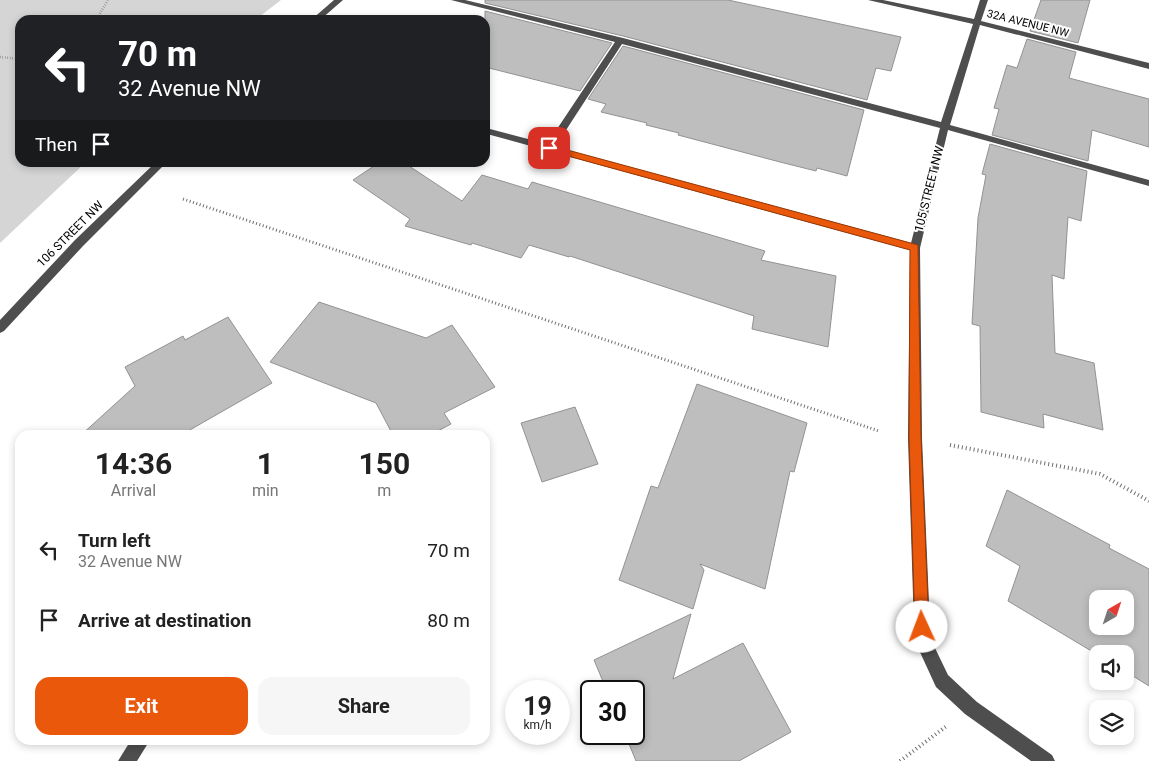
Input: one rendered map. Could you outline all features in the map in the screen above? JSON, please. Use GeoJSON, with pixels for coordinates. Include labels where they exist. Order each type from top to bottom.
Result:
{"type":"FeatureCollection","features":[{"type":"Feature","properties":{"kind":"street"},"geometry":{"type":"LineString","coordinates":[[321,15],[339,0]]}},
{"type":"Feature","properties":{"kind":"street"},"geometry":{"type":"LineString","coordinates":[[455,0],[620,40],[945,125],[1149,183]]}},
{"type":"Feature","properties":{"kind":"street","name":"32A AVENUE NW"},"geometry":{"type":"LineString","coordinates":[[872,0],[978,22],[1149,66]]}},
{"type":"Feature","properties":{"kind":"street","name":"105 STREET NW"},"geometry":{"type":"LineString","coordinates":[[971,708],[942,681],[927,650],[922,627],[915,438],[915,248],[945,125],[984,0]]}},
{"type":"Feature","properties":{"kind":"street"},"geometry":{"type":"LineString","coordinates":[[549,148],[620,40]]}},
{"type":"Feature","properties":{"kind":"street"},"geometry":{"type":"LineString","coordinates":[[490,132],[915,248]]}},
{"type":"Feature","properties":{"kind":"street","name":"106 STREET NW"},"geometry":{"type":"LineString","coordinates":[[0,328],[79,243],[157,167]]}},
{"type":"Feature","properties":{"kind":"street"},"geometry":{"type":"LineString","coordinates":[[971,708],[1046,761]]}},
{"type":"Feature","properties":{"kind":"street"},"geometry":{"type":"LineString","coordinates":[[127,761],[137,745]]}},
{"type":"Feature","properties":{"kind":"path"},"geometry":{"type":"LineString","coordinates":[[99,15],[108,0]]}},
{"type":"Feature","properties":{"kind":"path"},"geometry":{"type":"LineString","coordinates":[[0,57],[15,58]]}},
{"type":"Feature","properties":{"kind":"path"},"geometry":{"type":"LineString","coordinates":[[183,199],[879,431]]}},
{"type":"Feature","properties":{"kind":"path"},"geometry":{"type":"LineString","coordinates":[[950,444],[1100,474],[1149,501]]}},
{"type":"Feature","properties":{"kind":"path"},"geometry":{"type":"LineString","coordinates":[[900,761],[971,708]]}},
{"type":"Feature","properties":{"kind":"shaded area"},"geometry":{"type":"Polygon","coordinates":[[[0,0],[281,0],[262,15],[15,15],[15,167],[81,167],[0,243],[0,0]]]}},
{"type":"Feature","properties":{"kind":"building"},"geometry":{"type":"Polygon","coordinates":[[[485,0],[728,0],[901,37],[891,71],[876,68],[867,100],[623,36],[485,3],[485,0]]]}},
{"type":"Feature","properties":{"kind":"building"},"geometry":{"type":"Polygon","coordinates":[[[1041,0],[1090,0],[1078,43],[1030,31],[1041,0]]]}},
{"type":"Feature","properties":{"kind":"building"},"geometry":{"type":"Polygon","coordinates":[[[485,11],[612,43],[580,91],[490,68],[490,15],[485,15],[485,11]]]}},
{"type":"Feature","properties":{"kind":"building"},"geometry":{"type":"Polygon","coordinates":[[[1027,39],[1076,52],[1069,78],[1149,99],[1149,147],[1092,130],[1088,161],[992,135],[999,109],[994,108],[1007,65],[1017,68],[1027,39]]]}},
{"type":"Feature","properties":{"kind":"building"},"geometry":{"type":"Polygon","coordinates":[[[623,46],[864,110],[847,176],[817,168],[816,171],[780,162],[678,135],[679,133],[646,125],[647,123],[601,112],[606,104],[588,99],[623,46]]]}},
{"type":"Feature","properties":{"kind":"building"},"geometry":{"type":"Polygon","coordinates":[[[990,144],[1087,171],[1081,221],[1068,217],[1064,279],[1052,275],[1055,353],[1094,363],[1103,430],[1043,414],[1044,428],[981,412],[980,326],[972,324],[978,218],[986,175],[982,174],[990,144]]]}},
{"type":"Feature","properties":{"kind":"building"},"geometry":{"type":"Polygon","coordinates":[[[372,167],[411,167],[462,201],[482,175],[528,189],[532,182],[765,251],[761,260],[836,276],[828,347],[752,329],[754,316],[570,256],[529,245],[521,258],[405,226],[410,219],[353,180],[372,167]]]}},
{"type":"Feature","properties":{"kind":"building"},"geometry":{"type":"Polygon","coordinates":[[[319,302],[426,338],[452,325],[495,387],[444,413],[451,424],[440,430],[390,430],[376,403],[270,362],[319,302]]]}},
{"type":"Feature","properties":{"kind":"building"},"geometry":{"type":"Polygon","coordinates":[[[228,317],[272,383],[190,430],[87,430],[135,386],[125,367],[183,336],[185,340],[228,317]]]}},
{"type":"Feature","properties":{"kind":"building"},"geometry":{"type":"Polygon","coordinates":[[[697,384],[807,423],[794,472],[790,471],[765,589],[700,564],[704,570],[693,609],[619,580],[651,486],[658,488],[697,384]]]}},
{"type":"Feature","properties":{"kind":"building"},"geometry":{"type":"Polygon","coordinates":[[[575,407],[598,464],[542,482],[521,423],[575,407]]]}},
{"type":"Feature","properties":{"kind":"building"},"geometry":{"type":"Polygon","coordinates":[[[1007,490],[1110,545],[1109,548],[1149,569],[1149,686],[1134,677],[1134,645],[1089,645],[1089,650],[1008,601],[1020,566],[986,546],[1007,490]]]}},
{"type":"Feature","properties":{"kind":"building"},"geometry":{"type":"Polygon","coordinates":[[[691,614],[673,679],[743,643],[791,732],[739,761],[636,761],[629,745],[645,745],[645,680],[602,680],[594,660],[691,614]]]}},
{"type":"Feature","properties":{"kind":"route"},"geometry":{"type":"LineString","coordinates":[[549,148],[915,248],[915,438],[922,627]]}}]}
